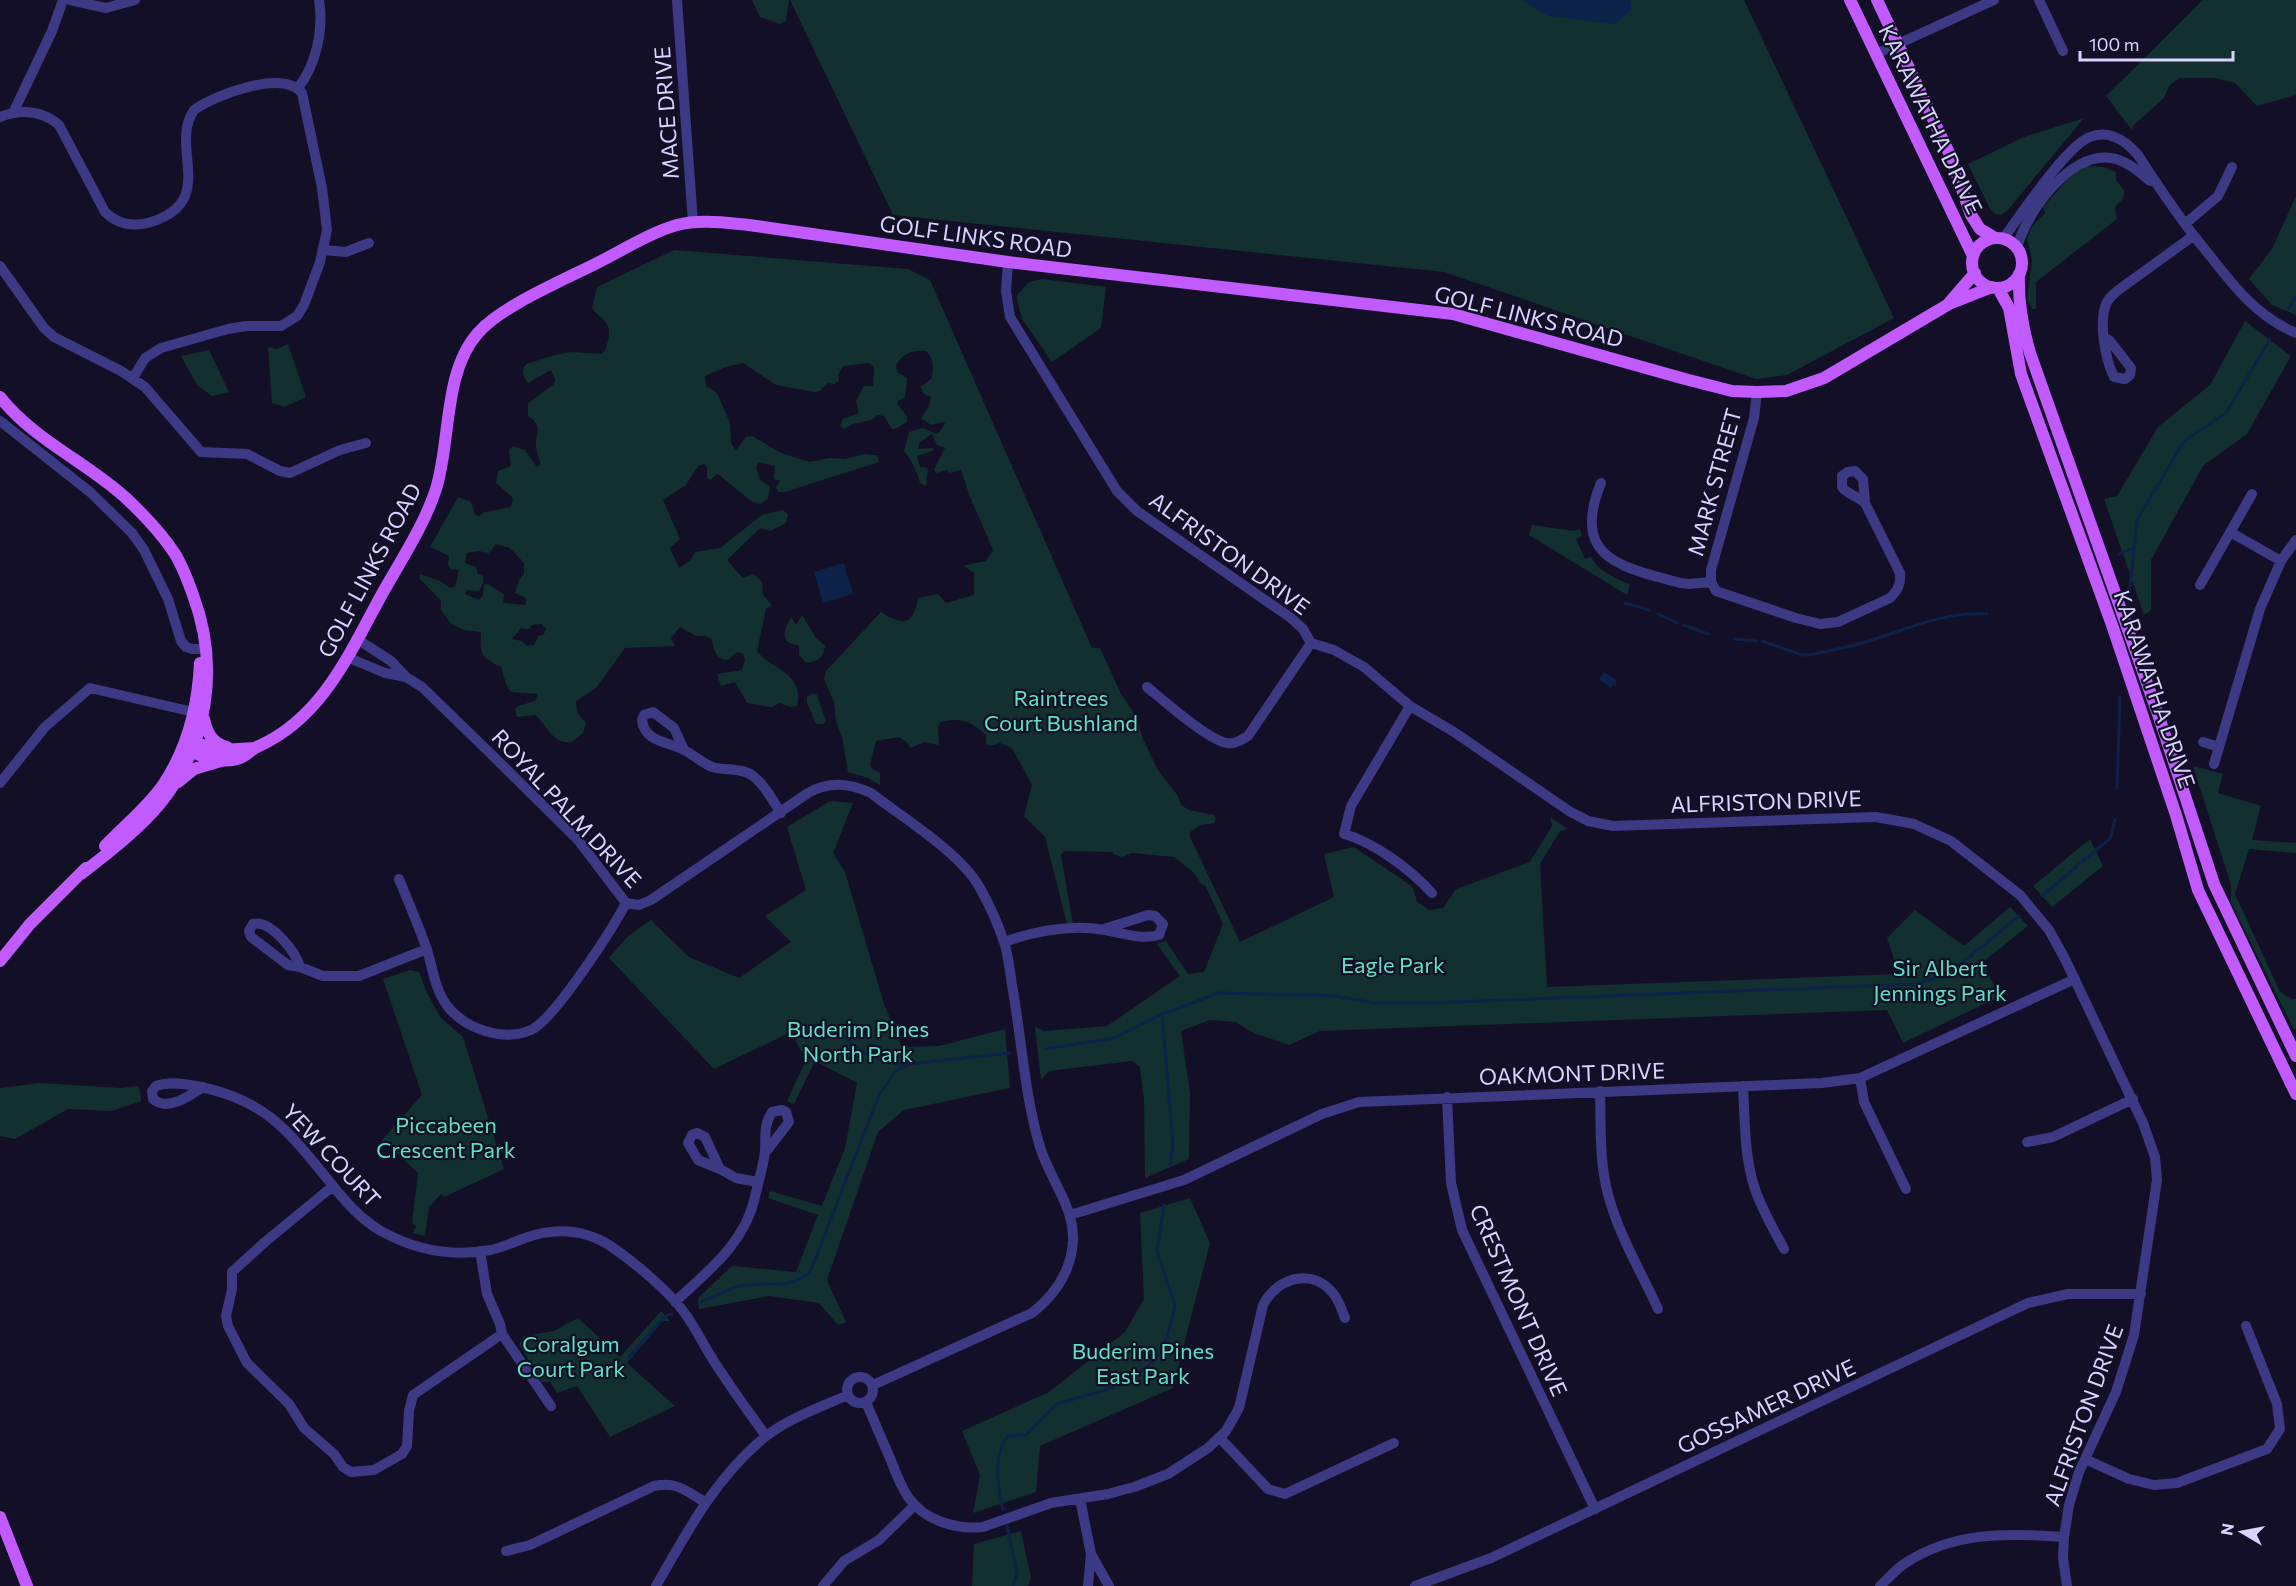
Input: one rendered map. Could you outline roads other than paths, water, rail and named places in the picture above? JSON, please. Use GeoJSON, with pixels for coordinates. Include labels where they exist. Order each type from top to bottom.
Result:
{"type":"FeatureCollection","features":[{"type":"Feature","properties":{"kind":"main road","name":"KARAWATHA DRIVE"},"geometry":{"type":"LineString","coordinates":[[1850,0],[1973,256]]}},
{"type":"Feature","properties":{"kind":"main road","name":"KARAWATHA DRIVE"},"geometry":{"type":"LineString","coordinates":[[1877,0],[1950,155],[1971,215],[1978,226],[1999,238]]}},
{"type":"Feature","properties":{"kind":"main road","name":"GOLF LINKS ROAD"},"geometry":{"type":"LineString","coordinates":[[172,787],[194,770],[222,760],[244,756],[284,733],[310,711],[333,682],[424,518],[436,489],[454,386],[462,357],[478,333],[499,314],[676,225],[718,222],[749,225],[1008,262],[1453,314],[1732,391],[1786,391],[1824,378],[1949,304],[1995,287]]}},
{"type":"Feature","properties":{"kind":"main road"},"geometry":{"type":"LineString","coordinates":[[1999,238],[2017,248],[2022,261],[2019,274],[2010,284],[1995,287],[1979,280],[1975,273],[1973,256],[1982,244],[1999,238]]}},
{"type":"Feature","properties":{"kind":"main road","name":"GOLF LINKS ROAD"},"geometry":{"type":"LineString","coordinates":[[1949,304],[1975,273]]}},
{"type":"Feature","properties":{"kind":"main road","name":"KARAWATHA DRIVE"},"geometry":{"type":"LineString","coordinates":[[2019,274],[2020,314],[2030,354],[2134,646],[2214,884],[2296,1056]]}},
{"type":"Feature","properties":{"kind":"main road","name":"KARAWATHA DRIVE"},"geometry":{"type":"LineString","coordinates":[[1995,287],[2009,308],[2021,374],[2118,644],[2176,815],[2198,890],[2296,1094]]}},
{"type":"Feature","properties":{"kind":"main road"},"geometry":{"type":"LineString","coordinates":[[0,397],[33,431],[126,498],[156,528],[182,566],[200,612],[208,684],[189,746],[172,787],[147,818],[107,854],[81,873]]}},
{"type":"Feature","properties":{"kind":"main road"},"geometry":{"type":"LineString","coordinates":[[199,714],[210,736],[220,745],[234,749]]}},
{"type":"Feature","properties":{"kind":"main road","name":"GOLF LINKS ROAD"},"geometry":{"type":"LineString","coordinates":[[189,746],[222,750],[255,748]]}},
{"type":"Feature","properties":{"kind":"main road"},"geometry":{"type":"LineString","coordinates":[[189,746],[222,760]]}},
{"type":"Feature","properties":{"kind":"main road"},"geometry":{"type":"LineString","coordinates":[[0,961],[30,924],[150,801],[189,746]]}},
{"type":"Feature","properties":{"kind":"main road"},"geometry":{"type":"LineString","coordinates":[[0,1517],[27,1586]]}},
{"type":"Feature","properties":{"kind":"street"},"geometry":{"type":"LineString","coordinates":[[13,113],[52,31],[63,0]]}},
{"type":"Feature","properties":{"kind":"street"},"geometry":{"type":"LineString","coordinates":[[70,0],[106,8],[135,0]]}},
{"type":"Feature","properties":{"kind":"street"},"geometry":{"type":"LineString","coordinates":[[298,88],[310,68],[320,24],[319,0]]}},
{"type":"Feature","properties":{"kind":"street","name":"MACE DRIVE"},"geometry":{"type":"LineString","coordinates":[[677,0],[693,223]]}},
{"type":"Feature","properties":{"kind":"street"},"geometry":{"type":"LineString","coordinates":[[1876,54],[1994,0]]}},
{"type":"Feature","properties":{"kind":"street"},"geometry":{"type":"LineString","coordinates":[[2039,0],[2063,51]]}},
{"type":"Feature","properties":{"kind":"street"},"geometry":{"type":"LineString","coordinates":[[0,117],[13,113],[33,112],[59,125],[105,212],[120,223],[141,225],[171,211],[184,195],[190,176],[186,131],[194,110],[213,99],[265,83],[284,82],[298,88],[305,104],[323,195],[327,230],[323,250],[304,305],[297,316],[287,324],[276,328],[246,326],[228,328],[167,345],[145,358],[133,378]]}},
{"type":"Feature","properties":{"kind":"street"},"geometry":{"type":"LineString","coordinates":[[1999,238],[2082,140],[2092,136],[2107,135],[2128,144],[2193,236],[2242,297],[2267,318],[2296,333]]}},
{"type":"Feature","properties":{"kind":"street"},"geometry":{"type":"LineString","coordinates":[[2017,248],[2021,231],[2038,203],[2068,172],[2084,163],[2110,158],[2123,162],[2138,171],[2161,192]]}},
{"type":"Feature","properties":{"kind":"street"},"geometry":{"type":"LineString","coordinates":[[2185,224],[2218,196],[2232,167]]}},
{"type":"Feature","properties":{"kind":"street"},"geometry":{"type":"LineString","coordinates":[[2104,337],[2104,311],[2112,296],[2193,236]]}},
{"type":"Feature","properties":{"kind":"street"},"geometry":{"type":"LineString","coordinates":[[323,250],[342,252],[369,243]]}},
{"type":"Feature","properties":{"kind":"street","name":"ALFRISTON DRIVE"},"geometry":{"type":"LineString","coordinates":[[1008,262],[1006,291],[1010,317],[1117,491],[1137,511],[1291,618],[1303,629],[1311,643],[1335,650],[1364,668],[1410,706],[1454,732],[1578,816],[1613,826],[1706,822],[1730,824],[1760,820],[1800,821],[1860,817],[1901,820],[1951,841],[1986,867],[2030,905],[2049,930],[2133,1099],[2155,1157],[2157,1180],[2134,1335],[2116,1392],[2074,1485],[2064,1537],[2063,1558],[2067,1586]]}},
{"type":"Feature","properties":{"kind":"street"},"geometry":{"type":"LineString","coordinates":[[0,266],[44,328],[54,337],[133,378],[151,393],[195,447],[204,453],[247,454],[280,471],[290,473],[340,450],[366,443]]}},
{"type":"Feature","properties":{"kind":"street","name":"MARK STREET"},"geometry":{"type":"LineString","coordinates":[[1711,582],[1711,570],[1754,418],[1757,392]]}},
{"type":"Feature","properties":{"kind":"street"},"geometry":{"type":"LineString","coordinates":[[0,421],[90,492],[132,533],[144,550],[164,589],[181,641],[186,647],[204,649]]}},
{"type":"Feature","properties":{"kind":"street"},"geometry":{"type":"LineString","coordinates":[[1601,483],[1593,505],[1592,525],[1596,542],[1606,556],[1625,567],[1680,583],[1689,585],[1711,582],[1716,591],[1726,596],[1820,624],[1838,622],[1890,598],[1896,592],[1900,582],[1900,573],[1865,503]]}},
{"type":"Feature","properties":{"kind":"street"},"geometry":{"type":"LineString","coordinates":[[2200,585],[2252,494]]}},
{"type":"Feature","properties":{"kind":"street"},"geometry":{"type":"LineString","coordinates":[[2230,532],[2281,561]]}},
{"type":"Feature","properties":{"kind":"street"},"geometry":{"type":"LineString","coordinates":[[2214,765],[2260,609],[2281,561],[2296,540]]}},
{"type":"Feature","properties":{"kind":"street","name":"ROYAL PALM DRIVE"},"geometry":{"type":"LineString","coordinates":[[357,639],[391,661],[406,677],[422,687],[578,840],[626,903],[639,905],[651,900],[818,787],[834,784],[856,786],[871,793],[954,857],[979,886],[1004,942],[1021,1036],[1029,1100],[1038,1139],[1070,1215],[1073,1244],[1068,1267],[1059,1285],[1041,1306],[1020,1320],[873,1385]]}},
{"type":"Feature","properties":{"kind":"street"},"geometry":{"type":"LineString","coordinates":[[1147,687],[1211,736],[1225,743],[1238,742],[1248,736],[1311,643]]}},
{"type":"Feature","properties":{"kind":"street","name":"ROYAL PALM DRIVE"},"geometry":{"type":"LineString","coordinates":[[347,657],[385,673],[406,677]]}},
{"type":"Feature","properties":{"kind":"street"},"geometry":{"type":"LineString","coordinates":[[0,783],[45,727],[90,688],[199,714]]}},
{"type":"Feature","properties":{"kind":"street"},"geometry":{"type":"LineString","coordinates":[[1410,706],[1351,806],[1344,834],[1359,838],[1418,877],[1432,893]]}},
{"type":"Feature","properties":{"kind":"street"},"geometry":{"type":"LineString","coordinates":[[2203,742],[2219,747]]}},
{"type":"Feature","properties":{"kind":"street"},"geometry":{"type":"LineString","coordinates":[[684,750],[713,768],[733,769],[752,775],[765,789],[781,813]]}},
{"type":"Feature","properties":{"kind":"street"},"geometry":{"type":"LineString","coordinates":[[399,879],[427,949],[435,982],[448,1006],[466,1024],[492,1033],[515,1034],[532,1030],[546,1019],[601,947],[626,903]]}},
{"type":"Feature","properties":{"kind":"street"},"geometry":{"type":"LineString","coordinates":[[1004,942],[1042,932],[1071,928],[1104,929],[1126,936],[1148,938],[1160,935],[1163,924],[1155,916],[1148,915],[1104,929]]}},
{"type":"Feature","properties":{"kind":"street"},"geometry":{"type":"LineString","coordinates":[[300,967],[298,957],[268,925],[253,924],[249,931],[251,938],[288,965],[323,976],[359,976],[427,949]]}},
{"type":"Feature","properties":{"kind":"street","name":"OAKMONT DRIVE"},"geometry":{"type":"LineString","coordinates":[[1070,1215],[1184,1180],[1345,1105],[1377,1100],[1832,1082],[1860,1078],[2075,979]]}},
{"type":"Feature","properties":{"kind":"street"},"geometry":{"type":"LineString","coordinates":[[1860,1078],[1864,1101],[1905,1189]]}},
{"type":"Feature","properties":{"kind":"street"},"geometry":{"type":"LineString","coordinates":[[1743,1086],[1747,1146],[1752,1178],[1763,1209],[1784,1249]]}},
{"type":"Feature","properties":{"kind":"street","name":"YEW COURT"},"geometry":{"type":"LineString","coordinates":[[203,1087],[234,1095],[271,1116],[293,1137],[333,1186],[370,1224],[402,1241],[448,1252],[480,1251],[501,1248],[531,1236],[555,1230],[586,1234],[613,1248],[675,1302],[699,1334],[717,1367],[766,1436]]}},
{"type":"Feature","properties":{"kind":"street"},"geometry":{"type":"LineString","coordinates":[[1600,1091],[1603,1164],[1607,1192],[1616,1218],[1658,1309]]}},
{"type":"Feature","properties":{"kind":"street","name":"CRESTMONT DRIVE"},"geometry":{"type":"LineString","coordinates":[[1446,1097],[1451,1183],[1462,1230],[1595,1509]]}},
{"type":"Feature","properties":{"kind":"street"},"geometry":{"type":"LineString","coordinates":[[2027,1142],[2053,1137],[2133,1099]]}},
{"type":"Feature","properties":{"kind":"street"},"geometry":{"type":"LineString","coordinates":[[675,1302],[736,1241],[752,1209],[765,1154]]}},
{"type":"Feature","properties":{"kind":"street"},"geometry":{"type":"LineString","coordinates":[[720,1168],[736,1178],[758,1182]]}},
{"type":"Feature","properties":{"kind":"street"},"geometry":{"type":"LineString","coordinates":[[333,1186],[232,1272],[232,1289],[226,1307],[228,1326],[247,1363],[289,1404],[304,1428],[334,1454],[344,1467],[351,1472],[374,1470],[402,1454],[407,1446],[409,1411],[414,1395],[502,1334]]}},
{"type":"Feature","properties":{"kind":"street"},"geometry":{"type":"LineString","coordinates":[[480,1251],[487,1294],[502,1334],[551,1406]]}},
{"type":"Feature","properties":{"kind":"street"},"geometry":{"type":"LineString","coordinates":[[866,1402],[903,1489],[915,1505],[941,1522],[972,1528],[993,1524],[1038,1506],[1108,1494],[1152,1481],[1183,1465],[1220,1438],[1234,1420],[1239,1408],[1263,1305],[1273,1290],[1288,1280],[1298,1278],[1313,1280],[1327,1287],[1335,1295],[1345,1318]]}},
{"type":"Feature","properties":{"kind":"street","name":"GOSSAMER DRIVE"},"geometry":{"type":"LineString","coordinates":[[1415,1586],[1491,1558],[2028,1303],[2068,1294],[2141,1294]]}},
{"type":"Feature","properties":{"kind":"street"},"geometry":{"type":"LineString","coordinates":[[2085,1459],[2129,1479],[2154,1485],[2177,1483],[2267,1449],[2280,1429],[2277,1404],[2246,1326]]}},
{"type":"Feature","properties":{"kind":"street"},"geometry":{"type":"LineString","coordinates":[[855,1377],[867,1378],[873,1385],[874,1393],[866,1402],[857,1403],[848,1395],[849,1383],[855,1377]]}},
{"type":"Feature","properties":{"kind":"street"},"geometry":{"type":"LineString","coordinates":[[656,1586],[705,1503],[732,1468],[766,1436],[804,1414],[848,1395]]}},
{"type":"Feature","properties":{"kind":"street"},"geometry":{"type":"LineString","coordinates":[[1220,1438],[1268,1489],[1285,1494],[1394,1443]]}},
{"type":"Feature","properties":{"kind":"street"},"geometry":{"type":"LineString","coordinates":[[506,1551],[530,1545],[654,1486],[667,1483],[676,1485],[705,1503]]}},
{"type":"Feature","properties":{"kind":"street"},"geometry":{"type":"LineString","coordinates":[[1080,1499],[1091,1554],[1088,1586]]}},
{"type":"Feature","properties":{"kind":"street"},"geometry":{"type":"LineString","coordinates":[[824,1586],[844,1561],[879,1540],[915,1505]]}},
{"type":"Feature","properties":{"kind":"street"},"geometry":{"type":"LineString","coordinates":[[1880,1586],[1904,1564],[1939,1546],[1981,1535],[2019,1534],[2064,1537]]}},
{"type":"Feature","properties":{"kind":"street"},"geometry":{"type":"LineString","coordinates":[[1091,1554],[1109,1586]]}},
{"type":"Feature","properties":{"kind":"water"},"geometry":{"type":"Polygon","coordinates":[[[1522,0],[1631,0],[1631,10],[1615,24],[1548,16],[1522,0]]]}},
{"type":"Feature","properties":{"kind":"water"},"geometry":{"type":"Polygon","coordinates":[[[844,563],[853,594],[823,603],[814,572],[844,563]]]}},
{"type":"Feature","properties":{"kind":"water"},"geometry":{"type":"Polygon","coordinates":[[[1604,672],[1616,680],[1616,687],[1613,685],[1611,688],[1599,679],[1604,672]]]}},
{"type":"Feature","properties":{"kind":"waterway"},"geometry":{"type":"LineString","coordinates":[[2289,308],[2296,296]]}},
{"type":"Feature","properties":{"kind":"waterway"},"geometry":{"type":"LineString","coordinates":[[2129,595],[2137,520],[2184,441],[2226,413],[2270,339]]}},
{"type":"Feature","properties":{"kind":"waterway"},"geometry":{"type":"LineString","coordinates":[[2119,554],[2135,547]]}},
{"type":"Feature","properties":{"kind":"waterway"},"geometry":{"type":"LineString","coordinates":[[1625,603],[1649,610]]}},
{"type":"Feature","properties":{"kind":"waterway"},"geometry":{"type":"LineString","coordinates":[[1658,614],[1678,623]]}},
{"type":"Feature","properties":{"kind":"waterway"},"geometry":{"type":"LineString","coordinates":[[1762,641],[1802,655],[1809,655],[1862,643],[1942,618],[1987,614]]}},
{"type":"Feature","properties":{"kind":"waterway"},"geometry":{"type":"LineString","coordinates":[[1684,625],[1708,634]]}},
{"type":"Feature","properties":{"kind":"waterway"},"geometry":{"type":"LineString","coordinates":[[1734,639],[1756,641]]}},
{"type":"Feature","properties":{"kind":"waterway"},"geometry":{"type":"LineString","coordinates":[[2117,788],[2120,697]]}},
{"type":"Feature","properties":{"kind":"waterway"},"geometry":{"type":"LineString","coordinates":[[2042,896],[2108,840],[2115,819]]}},
{"type":"Feature","properties":{"kind":"waterway"},"geometry":{"type":"LineString","coordinates":[[1045,1049],[1114,1038],[1162,1014],[1219,993],[1335,996],[1374,1003],[1431,1003],[1916,984],[1931,980],[1958,965],[2019,916]]}},
{"type":"Feature","properties":{"kind":"waterway"},"geometry":{"type":"LineString","coordinates":[[1162,1014],[1173,1144],[1170,1166]]}},
{"type":"Feature","properties":{"kind":"waterway"},"geometry":{"type":"LineString","coordinates":[[838,1030],[867,1055],[905,1066]]}},
{"type":"Feature","properties":{"kind":"waterway"},"geometry":{"type":"LineString","coordinates":[[701,1302],[730,1289],[749,1284],[778,1284],[796,1281],[811,1270],[879,1095],[895,1072],[909,1064],[1010,1053]]}},
{"type":"Feature","properties":{"kind":"waterway"},"geometry":{"type":"LineString","coordinates":[[1003,1510],[998,1481],[998,1462],[1008,1436],[1026,1435],[1057,1404],[1108,1389],[1146,1368],[1159,1355],[1167,1337],[1175,1306],[1157,1251],[1164,1205]]}},
{"type":"Feature","properties":{"kind":"waterway"},"geometry":{"type":"LineString","coordinates":[[629,1357],[665,1316],[672,1314]]}},
{"type":"Feature","properties":{"kind":"waterway"},"geometry":{"type":"LineString","coordinates":[[1007,1526],[1017,1573],[1013,1586]]}},
{"type":"Feature","properties":{"kind":"park label","name":"Raintrees Court Bushland"},"geometry":{"type":"Point","coordinates":[1061,710]}},
{"type":"Feature","properties":{"kind":"park label","name":"Eagle Park"},"geometry":{"type":"Point","coordinates":[1393,964]}},
{"type":"Feature","properties":{"kind":"park label","name":"Sir Albert Jennings Park"},"geometry":{"type":"Point","coordinates":[1940,980]}},
{"type":"Feature","properties":{"kind":"park label","name":"Buderim Pines North Park"},"geometry":{"type":"Point","coordinates":[858,1040]}},
{"type":"Feature","properties":{"kind":"park label","name":"Piccabeen Crescent Park"},"geometry":{"type":"Point","coordinates":[446,1136]}},
{"type":"Feature","properties":{"kind":"park label","name":"Coralgum Court Park"},"geometry":{"type":"Point","coordinates":[571,1356]}},
{"type":"Feature","properties":{"kind":"park label","name":"Buderim Pines East Park"},"geometry":{"type":"Point","coordinates":[1143,1362]}}]}
